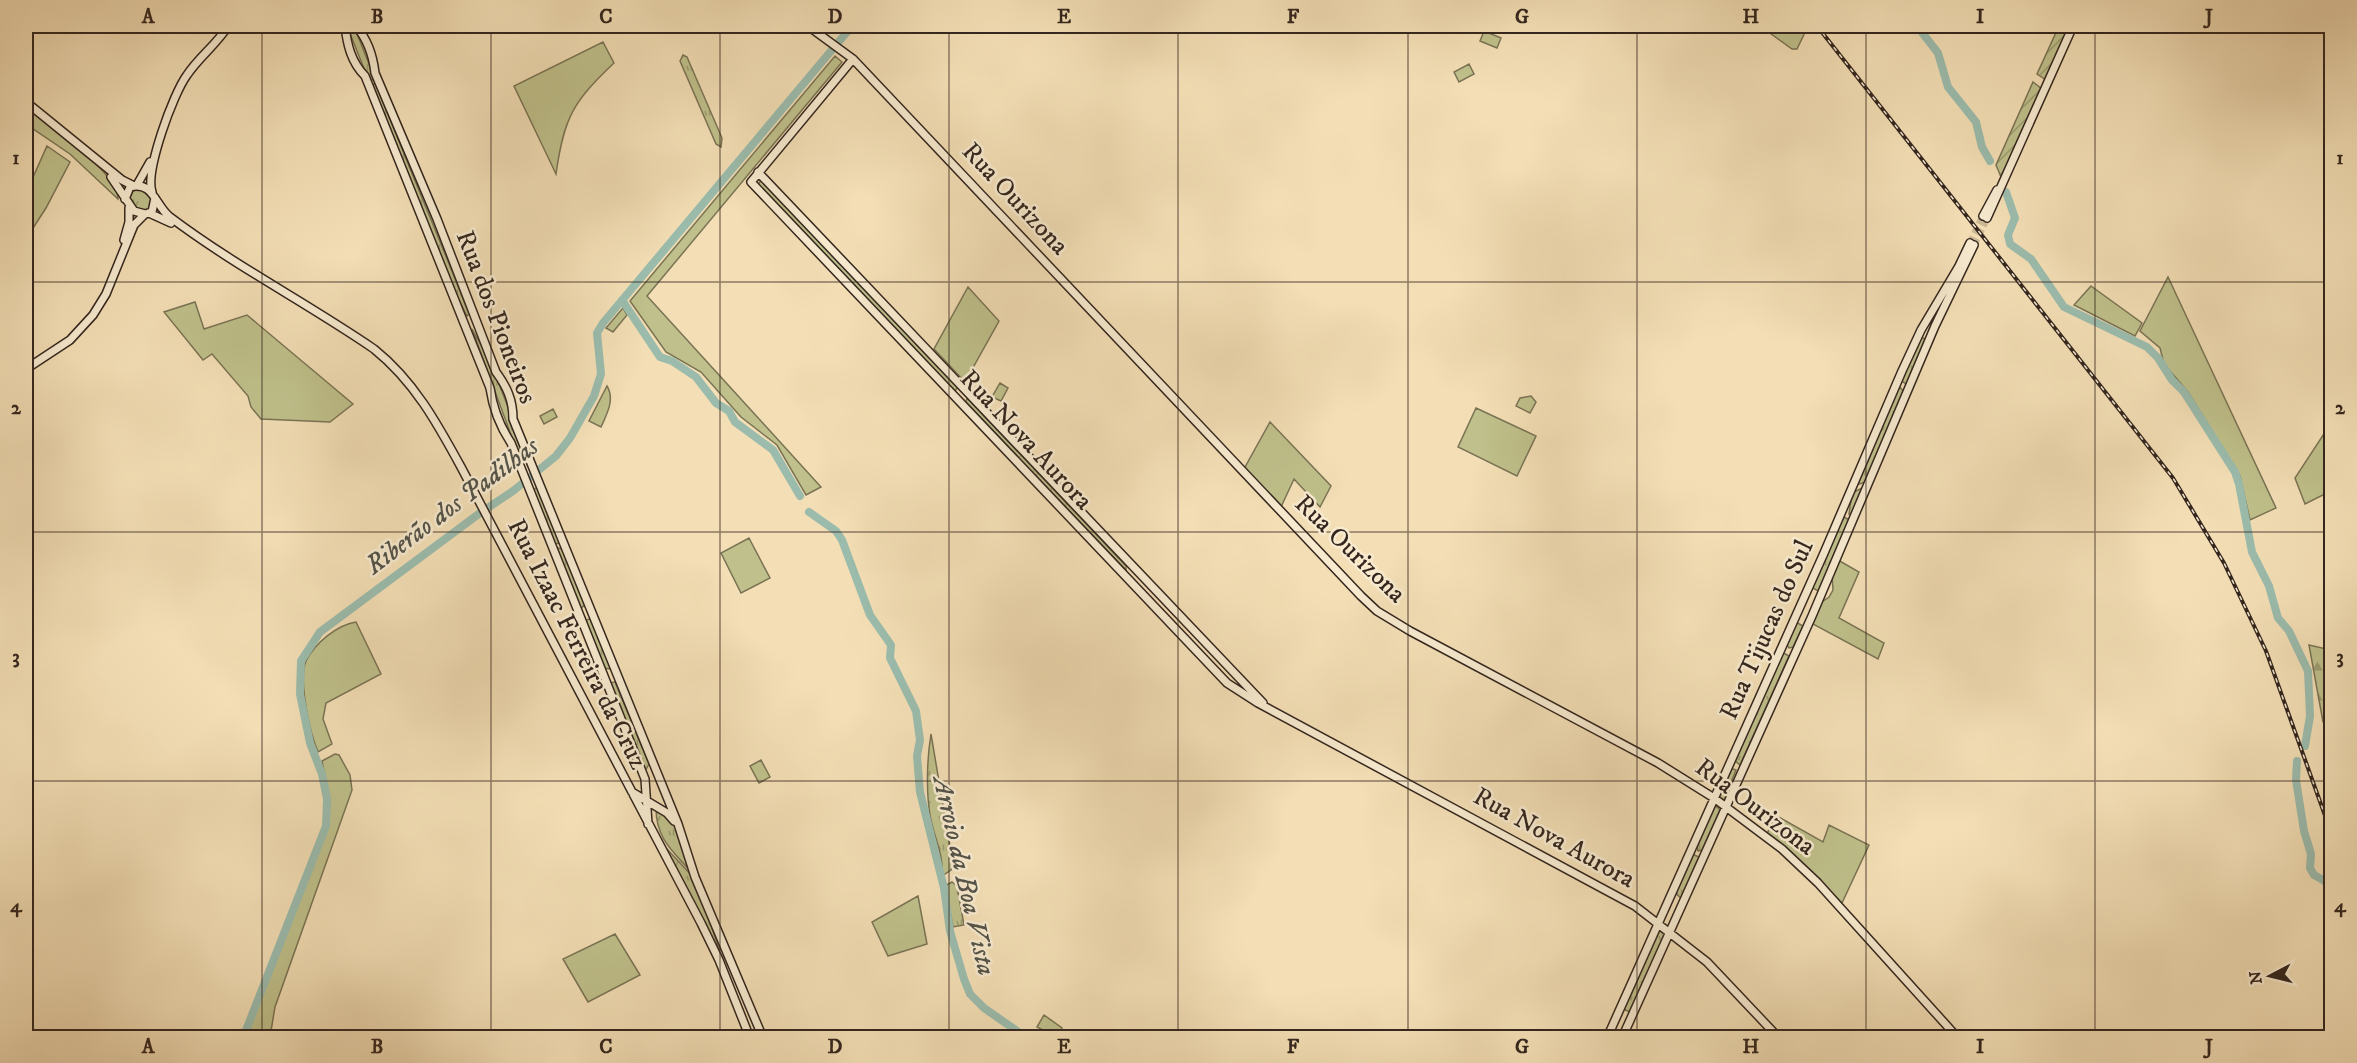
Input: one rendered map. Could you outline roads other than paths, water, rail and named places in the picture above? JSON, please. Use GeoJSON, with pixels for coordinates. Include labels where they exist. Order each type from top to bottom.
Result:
{"type":"FeatureCollection","features":[{"type":"Feature","properties":{"kind":"main road"},"geometry":{"type":"LineString","coordinates":[[125,199],[127,190],[136,186],[145,175],[185,78],[228,26]]}},
{"type":"Feature","properties":{"kind":"main road","name":"Rua dos Pioneiros"},"geometry":{"type":"LineString","coordinates":[[345,26],[347,44],[369,87],[490,388],[496,417],[530,491],[645,779],[648,827]]}},
{"type":"Feature","properties":{"kind":"main road","name":"Rua dos Pioneiros"},"geometry":{"type":"LineString","coordinates":[[356,26],[364,34],[374,59],[379,83],[496,372],[510,396],[513,405],[513,419],[531,458],[565,548],[678,824]]}},
{"type":"Feature","properties":{"kind":"main road","name":"Rua Ourizona"},"geometry":{"type":"LineString","coordinates":[[808,26],[843,52],[850,62],[859,66],[1342,578],[1377,611],[1410,631],[1658,763],[1714,798],[1782,849],[1818,883],[1958,1038]]}},
{"type":"Feature","properties":{"kind":"main road"},"geometry":{"type":"LineString","coordinates":[[1985,217],[2073,26]]}},
{"type":"Feature","properties":{"kind":"main road"},"geometry":{"type":"LineString","coordinates":[[758,172],[850,62]]}},
{"type":"Feature","properties":{"kind":"main road"},"geometry":{"type":"LineString","coordinates":[[369,87],[374,82],[379,83]]}},
{"type":"Feature","properties":{"kind":"main road"},"geometry":{"type":"LineString","coordinates":[[26,102],[122,180],[154,195]]}},
{"type":"Feature","properties":{"kind":"main road"},"geometry":{"type":"LineString","coordinates":[[26,369],[62,347],[83,327],[102,301],[134,225],[154,209],[154,195],[149,180],[157,149]]}},
{"type":"Feature","properties":{"kind":"main road"},"geometry":{"type":"LineString","coordinates":[[86,150],[118,184],[129,208],[129,226],[119,260]]}},
{"type":"Feature","properties":{"kind":"main road","name":"Rua Nova Aurora"},"geometry":{"type":"LineString","coordinates":[[1280,715],[1243,684],[758,172],[751,182],[1227,683],[1280,715],[1563,865],[1659,923],[1707,962],[1779,1038]]}},
{"type":"Feature","properties":{"kind":"main road","name":"Rua Izaac Ferreira da Cruz"},"geometry":{"type":"LineString","coordinates":[[154,195],[165,213],[194,235],[348,332],[395,367],[428,409],[648,827],[702,923],[750,1038]]}},
{"type":"Feature","properties":{"kind":"main road"},"geometry":{"type":"LineString","coordinates":[[129,208],[147,214]]}},
{"type":"Feature","properties":{"kind":"main road","name":"Rua Izaac Ferreira da Cruz"},"geometry":{"type":"LineString","coordinates":[[147,214],[194,235]]}},
{"type":"Feature","properties":{"kind":"main road","name":"Rua Tijucas do Sul"},"geometry":{"type":"LineString","coordinates":[[1607,1038],[1844,508],[1895,386],[1921,330],[1972,244],[1797,649],[1622,1038]]}},
{"type":"Feature","properties":{"kind":"main road"},"geometry":{"type":"LineString","coordinates":[[462,318],[468,320],[473,314]]}},
{"type":"Feature","properties":{"kind":"main road"},"geometry":{"type":"LineString","coordinates":[[467,331],[471,327],[478,327]]}},
{"type":"Feature","properties":{"kind":"main road"},"geometry":{"type":"LineString","coordinates":[[901,340],[906,340],[909,331]]}},
{"type":"Feature","properties":{"kind":"main road"},"geometry":{"type":"LineString","coordinates":[[910,349],[912,341],[917,339]]}},
{"type":"Feature","properties":{"kind":"main road"},"geometry":{"type":"LineString","coordinates":[[1895,386],[1903,384],[1908,392]]}},
{"type":"Feature","properties":{"kind":"main road"},"geometry":{"type":"LineString","coordinates":[[1844,508],[1848,516],[1856,514]]}},
{"type":"Feature","properties":{"kind":"main road"},"geometry":{"type":"LineString","coordinates":[[552,546],[565,548]]}},
{"type":"Feature","properties":{"kind":"main road"},"geometry":{"type":"LineString","coordinates":[[1806,594],[1814,591],[1818,594],[1818,600]]}},
{"type":"Feature","properties":{"kind":"main road"},"geometry":{"type":"LineString","coordinates":[[1784,642],[1787,652],[1797,649]]}},
{"type":"Feature","properties":{"kind":"main road"},"geometry":{"type":"LineString","coordinates":[[602,669],[616,671]]}},
{"type":"Feature","properties":{"kind":"main road"},"geometry":{"type":"LineString","coordinates":[[607,681],[614,680],[621,683]]}},
{"type":"Feature","properties":{"kind":"main road"},"geometry":{"type":"LineString","coordinates":[[1728,767],[1736,766],[1741,773]]}},
{"type":"Feature","properties":{"kind":"main road"},"geometry":{"type":"LineString","coordinates":[[629,791],[639,791],[645,779]]}},
{"type":"Feature","properties":{"kind":"main road"},"geometry":{"type":"LineString","coordinates":[[629,791],[667,813],[678,824],[696,879],[763,1038]]}},
{"type":"Feature","properties":{"kind":"main road"},"geometry":{"type":"LineString","coordinates":[[1693,847],[1697,853],[1704,852]]}},
{"type":"Feature","properties":{"kind":"main road"},"geometry":{"type":"LineString","coordinates":[[1670,899],[1677,898],[1681,905]]}},
{"type":"Feature","properties":{"kind":"main road"},"geometry":{"type":"LineString","coordinates":[[1618,1014],[1625,1013],[1629,1020]]}},
{"type":"Feature","properties":{"kind":"waterway","name":"Riberão dos Padilhas"},"geometry":{"type":"LineString","coordinates":[[243,1038],[326,826],[327,799],[322,774],[310,743],[300,694],[301,661],[320,632],[513,491],[556,456],[570,438],[594,396],[601,374],[597,333],[603,323],[852,26]]}},
{"type":"Feature","properties":{"kind":"waterway"},"geometry":{"type":"LineString","coordinates":[[1917,26],[1938,53],[1948,87],[1976,122],[1982,147],[1990,161]]}},
{"type":"Feature","properties":{"kind":"waterway"},"geometry":{"type":"LineString","coordinates":[[2006,192],[2015,218],[2008,235],[2010,244],[2031,259],[2064,307],[2147,347],[2158,358],[2172,380],[2184,392],[2235,472],[2252,552],[2269,586],[2278,618],[2289,631],[2308,671],[2310,716],[2305,746]]}},
{"type":"Feature","properties":{"kind":"waterway","name":"Arroio da Boa Vista"},"geometry":{"type":"LineString","coordinates":[[622,300],[660,357],[672,361],[696,377],[716,403],[729,411],[735,422],[773,450],[800,496]]}},
{"type":"Feature","properties":{"kind":"waterway","name":"Arroio da Boa Vista"},"geometry":{"type":"LineString","coordinates":[[809,512],[836,531],[842,540],[870,615],[891,645],[890,658],[916,711],[920,740],[917,756],[920,792],[944,888],[950,931],[970,994],[984,1008],[1027,1038]]}},
{"type":"Feature","properties":{"kind":"waterway"},"geometry":{"type":"LineString","coordinates":[[2297,761],[2296,780],[2304,831],[2311,854],[2310,868],[2314,875],[2325,881],[2332,893]]}},
{"type":"Feature","properties":{"kind":"tunnel"},"geometry":{"type":"LineString","coordinates":[[1970,243],[1983,216]]}},
{"type":"Feature","properties":{"kind":"tunnel"},"geometry":{"type":"LineString","coordinates":[[1974,245],[1987,218]]}},
{"type":"Feature","properties":{"kind":"railway"},"geometry":{"type":"LineString","coordinates":[[1817,26],[2173,478],[2224,563],[2266,651],[2332,835]]}}]}
